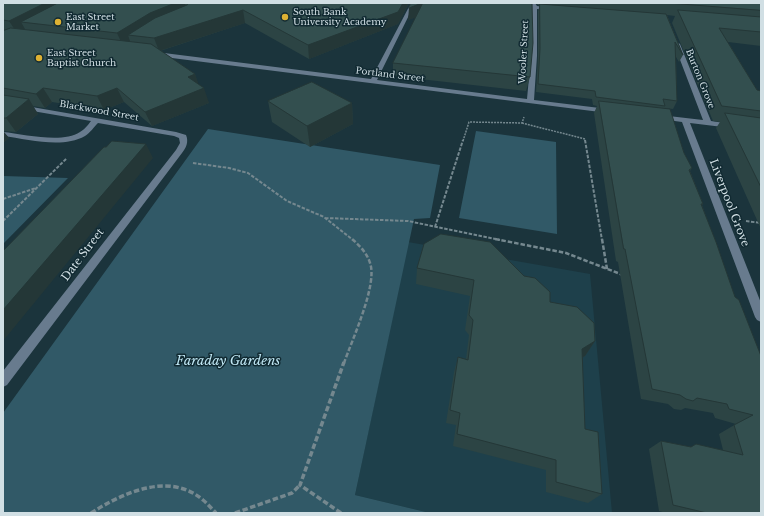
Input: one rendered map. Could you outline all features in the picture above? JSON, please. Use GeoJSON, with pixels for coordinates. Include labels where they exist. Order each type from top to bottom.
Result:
{"type":"FeatureCollection","features":[{"type":"Feature","properties":{"kind":"street"},"geometry":{"type":"LineString","coordinates":[[373,82],[413,3]]}},
{"type":"Feature","properties":{"kind":"street"},"geometry":{"type":"LineString","coordinates":[[534,5],[558,9]]}},
{"type":"Feature","properties":{"kind":"street","name":"Wooler Street"},"geometry":{"type":"LineString","coordinates":[[530,102],[534,56],[534,5]]}},
{"type":"Feature","properties":{"kind":"street","name":"Burton Grove"},"geometry":{"type":"LineString","coordinates":[[673,34],[708,123]]}},
{"type":"Feature","properties":{"kind":"street","name":"Portland Street"},"geometry":{"type":"LineString","coordinates":[[149,53],[613,112]]}},
{"type":"Feature","properties":{"kind":"street","name":"Blackwood Street"},"geometry":{"type":"LineString","coordinates":[[3,104],[176,134],[183,137],[184,144]]}},
{"type":"Feature","properties":{"kind":"street"},"geometry":{"type":"LineString","coordinates":[[651,116],[738,127]]}},
{"type":"Feature","properties":{"kind":"street"},"geometry":{"type":"LineString","coordinates":[[3,134],[61,140],[72,139],[82,135],[96,120]]}},
{"type":"Feature","properties":{"kind":"street","name":"Liverpool Grove"},"geometry":{"type":"LineString","coordinates":[[685,120],[761,317]]}},
{"type":"Feature","properties":{"kind":"street","name":"Date Street"},"geometry":{"type":"LineString","coordinates":[[3,381],[184,144]]}},
{"type":"Feature","properties":{"kind":"path"},"geometry":{"type":"LineString","coordinates":[[522,123],[530,102]]}},
{"type":"Feature","properties":{"kind":"path"},"geometry":{"type":"LineString","coordinates":[[435,227],[469,122],[522,123],[585,139],[607,269]]}},
{"type":"Feature","properties":{"kind":"path"},"geometry":{"type":"LineString","coordinates":[[3,221],[73,152],[79,136]]}},
{"type":"Feature","properties":{"kind":"path"},"geometry":{"type":"LineString","coordinates":[[173,159],[247,174],[288,202],[324,218],[344,233],[366,254],[369,258],[372,269],[372,279],[367,299],[300,485],[292,493],[235,513]]}},
{"type":"Feature","properties":{"kind":"path"},"geometry":{"type":"LineString","coordinates":[[3,199],[29,189],[36,188]]}},
{"type":"Feature","properties":{"kind":"path"},"geometry":{"type":"LineString","coordinates":[[324,218],[408,221],[566,253],[626,275]]}},
{"type":"Feature","properties":{"kind":"path"},"geometry":{"type":"LineString","coordinates":[[300,485],[340,513]]}},
{"type":"Feature","properties":{"kind":"path"},"geometry":{"type":"LineString","coordinates":[[91,513],[117,497],[142,488],[166,486],[188,490],[207,502],[216,513]]}},
{"type":"Feature","properties":{"kind":"shaded area"},"geometry":{"type":"Polygon","coordinates":[[[408,242],[590,274],[612,513],[430,513],[355,495],[408,242]]]}},
{"type":"Feature","properties":{"kind":"green space","name":"Faraday Gardens"},"geometry":{"type":"Polygon","coordinates":[[[208,129],[440,165],[430,218],[414,219],[355,495],[430,513],[3,513],[3,413],[208,129]]]}},
{"type":"Feature","properties":{"kind":"green space"},"geometry":{"type":"Polygon","coordinates":[[[476,131],[556,142],[557,234],[459,218],[476,131]]]}},
{"type":"Feature","properties":{"kind":"green space"},"geometry":{"type":"Polygon","coordinates":[[[3,176],[68,178],[3,244],[3,176]]]}},
{"type":"Feature","properties":{"kind":"building"},"geometry":{"type":"Polygon","coordinates":[[[3,3],[45,3],[9,21],[3,20],[3,3]]]}},
{"type":"Feature","properties":{"kind":"building"},"geometry":{"type":"Polygon","coordinates":[[[58,3],[175,3],[150,13],[117,33],[21,22],[58,3]]]}},
{"type":"Feature","properties":{"kind":"building"},"geometry":{"type":"Polygon","coordinates":[[[188,3],[403,3],[398,12],[308,45],[243,10],[154,38],[128,35],[155,18],[187,5],[188,3]]]}},
{"type":"Feature","properties":{"kind":"building"},"geometry":{"type":"Polygon","coordinates":[[[411,3],[422,3],[409,8],[411,3]]]}},
{"type":"Feature","properties":{"kind":"building"},"geometry":{"type":"Polygon","coordinates":[[[423,3],[532,3],[533,43],[530,77],[393,63],[423,3]]]}},
{"type":"Feature","properties":{"kind":"building"},"geometry":{"type":"Polygon","coordinates":[[[669,3],[761,3],[761,10],[669,3]]]}},
{"type":"Feature","properties":{"kind":"building"},"geometry":{"type":"Polygon","coordinates":[[[540,4],[666,14],[683,55],[675,42],[677,101],[663,99],[665,106],[596,97],[595,91],[538,84],[540,4]]]}},
{"type":"Feature","properties":{"kind":"building"},"geometry":{"type":"Polygon","coordinates":[[[678,10],[761,17],[761,32],[719,28],[757,90],[761,91],[761,111],[722,106],[678,10]]]}},
{"type":"Feature","properties":{"kind":"building"},"geometry":{"type":"Polygon","coordinates":[[[11,28],[151,44],[195,74],[188,77],[204,88],[145,112],[117,88],[97,96],[43,88],[36,94],[3,88],[3,31],[11,28]]]}},
{"type":"Feature","properties":{"kind":"building"},"geometry":{"type":"Polygon","coordinates":[[[312,82],[352,103],[307,126],[268,101],[312,82]]]}},
{"type":"Feature","properties":{"kind":"building"},"geometry":{"type":"Polygon","coordinates":[[[3,95],[29,99],[6,118],[3,118],[3,95]]]}},
{"type":"Feature","properties":{"kind":"building"},"geometry":{"type":"Polygon","coordinates":[[[599,101],[670,109],[684,153],[692,168],[689,170],[703,204],[701,204],[735,297],[739,300],[761,356],[761,513],[707,513],[673,505],[661,441],[691,447],[696,444],[743,455],[734,425],[753,415],[729,409],[727,404],[697,398],[693,401],[680,395],[652,389],[624,249],[599,101]]]}},
{"type":"Feature","properties":{"kind":"building"},"geometry":{"type":"Polygon","coordinates":[[[725,113],[761,118],[761,187],[725,113]]]}},
{"type":"Feature","properties":{"kind":"building"},"geometry":{"type":"Polygon","coordinates":[[[112,141],[146,144],[3,310],[3,251],[104,147],[112,141]]]}},
{"type":"Feature","properties":{"kind":"building"},"geometry":{"type":"Polygon","coordinates":[[[441,234],[490,242],[524,276],[535,278],[550,292],[550,302],[577,307],[594,323],[595,341],[582,349],[585,429],[598,432],[602,494],[556,482],[556,460],[457,434],[460,413],[450,410],[458,357],[468,360],[473,320],[469,315],[474,280],[417,268],[424,244],[441,234]]]}},
{"type":"Feature","properties":{"kind":"place","name":"South Bank University Academy"},"geometry":{"type":"Point","coordinates":[285,17]}},
{"type":"Feature","properties":{"kind":"place","name":"East Street Market"},"geometry":{"type":"Point","coordinates":[58,22]}},
{"type":"Feature","properties":{"kind":"place","name":"East Street Baptist Church"},"geometry":{"type":"Point","coordinates":[39,58]}}]}
